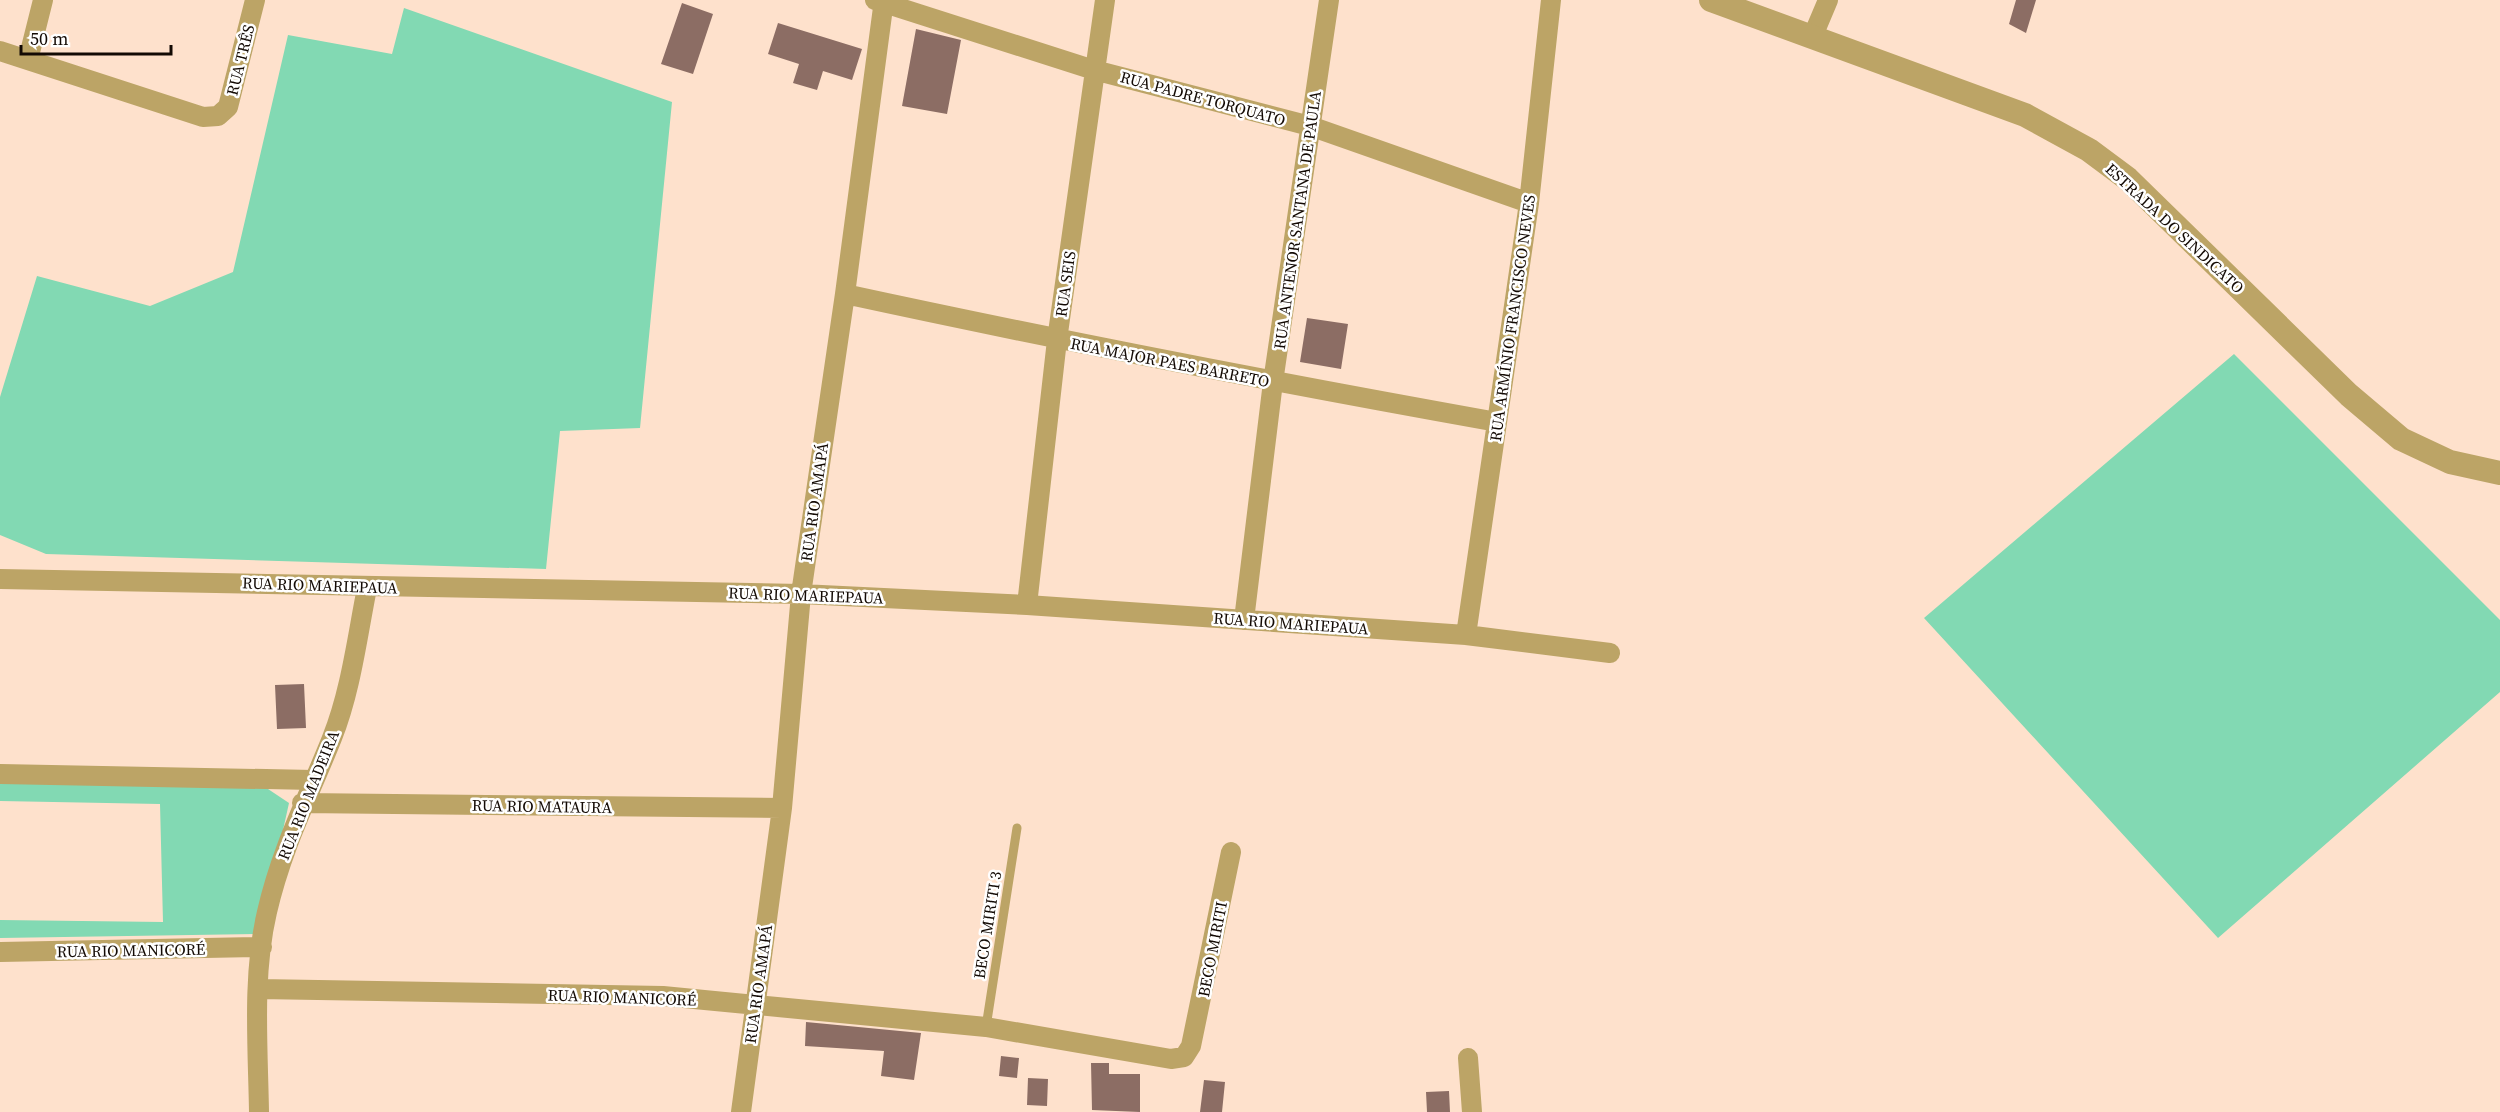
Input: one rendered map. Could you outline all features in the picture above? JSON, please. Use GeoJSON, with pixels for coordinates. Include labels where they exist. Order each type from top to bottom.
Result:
{"type":"FeatureCollection","features":[{"type":"Feature","properties":{"kind":"street"},"geometry":{"type":"LineString","coordinates":[[0,51],[28,60],[43,0]]}},
{"type":"Feature","properties":{"kind":"street","name":"RUA TRÊS"},"geometry":{"type":"LineString","coordinates":[[28,60],[203,117],[218,116],[228,107],[255,0]]}},
{"type":"Feature","properties":{"kind":"street","name":"RUA SEIS"},"geometry":{"type":"LineString","coordinates":[[1027,604],[1057,340],[1105,0]]}},
{"type":"Feature","properties":{"kind":"street","name":"RUA ANTENOR SANTANA DE PAULA"},"geometry":{"type":"LineString","coordinates":[[1244,620],[1273,382],[1329,0]]}},
{"type":"Feature","properties":{"kind":"street","name":"RUA ARMÍNIO FRANCISCO NEVES"},"geometry":{"type":"LineString","coordinates":[[1466,634],[1529,203],[1551,0]]}},
{"type":"Feature","properties":{"kind":"street","name":"ESTRADA DO SINDICATO"},"geometry":{"type":"LineString","coordinates":[[1712,0],[1812,39],[2025,115],[2089,150],[2128,179],[2349,395],[2401,439],[2450,462],[2500,472]]}},
{"type":"Feature","properties":{"kind":"street"},"geometry":{"type":"LineString","coordinates":[[1812,39],[1828,0]]}},
{"type":"Feature","properties":{"kind":"street","name":"RUA PADRE TORQUATO"},"geometry":{"type":"LineString","coordinates":[[881,1],[1094,70],[1310,126],[1529,203]]}},
{"type":"Feature","properties":{"kind":"street","name":"RUA RIO AMAPÁ"},"geometry":{"type":"LineString","coordinates":[[741,1112],[782,808],[801,594],[845,294],[881,1]]}},
{"type":"Feature","properties":{"kind":"street","name":"RUA MAJOR PAES BARRETO"},"geometry":{"type":"LineString","coordinates":[[845,294],[1057,340],[1497,422]]}},
{"type":"Feature","properties":{"kind":"street","name":"RUA RIO MARIEPAUA"},"geometry":{"type":"LineString","coordinates":[[0,579],[309,583],[367,588],[801,594],[1027,604],[1466,634],[1610,653]]}},
{"type":"Feature","properties":{"kind":"street","name":"RUA RIO MADEIRA"},"geometry":{"type":"LineString","coordinates":[[259,1112],[259,989],[267,913],[282,855],[346,699],[367,588]]}},
{"type":"Feature","properties":{"kind":"street"},"geometry":{"type":"LineString","coordinates":[[0,774],[314,780]]}},
{"type":"Feature","properties":{"kind":"street","name":"RUA RIO MATAURA"},"geometry":{"type":"LineString","coordinates":[[302,803],[782,808]]}},
{"type":"Feature","properties":{"kind":"street","name":"BECO MIRITI"},"geometry":{"type":"LineString","coordinates":[[1191,1047],[1231,852]]}},
{"type":"Feature","properties":{"kind":"street","name":"RUA RIO MANICORÉ"},"geometry":{"type":"LineString","coordinates":[[0,952],[262,947]]}},
{"type":"Feature","properties":{"kind":"street","name":"RUA RIO MANICORÉ"},"geometry":{"type":"LineString","coordinates":[[259,989],[663,996],[986,1027],[1171,1059],[1184,1057],[1191,1047]]}},
{"type":"Feature","properties":{"kind":"street"},"geometry":{"type":"LineString","coordinates":[[1468,1058],[1472,1112]]}},
{"type":"Feature","properties":{"kind":"lane","name":"BECO MIRITI 3"},"geometry":{"type":"LineString","coordinates":[[986,1027],[1017,828]]}},
{"type":"Feature","properties":{"kind":"green space"},"geometry":{"type":"Polygon","coordinates":[[[404,8],[672,102],[640,428],[560,431],[546,569],[46,554],[0,535],[0,397],[37,276],[150,306],[233,272],[288,35],[392,54],[404,8]]]}},
{"type":"Feature","properties":{"kind":"green space"},"geometry":{"type":"Polygon","coordinates":[[[2234,354],[2500,620],[2500,692],[2218,938],[1924,618],[2234,354]]]}},
{"type":"Feature","properties":{"kind":"green space"},"geometry":{"type":"Polygon","coordinates":[[[0,782],[265,787],[289,803],[260,934],[0,938],[0,920],[163,922],[160,804],[0,801],[0,782]]]}},
{"type":"Feature","properties":{"kind":"building"},"geometry":{"type":"Polygon","coordinates":[[[2016,0],[2036,0],[2026,33],[2009,24],[2016,0]]]}},
{"type":"Feature","properties":{"kind":"building"},"geometry":{"type":"Polygon","coordinates":[[[682,3],[713,14],[693,74],[661,64],[682,3]]]}},
{"type":"Feature","properties":{"kind":"building"},"geometry":{"type":"Polygon","coordinates":[[[778,23],[862,49],[852,80],[823,71],[817,90],[793,83],[799,64],[768,54],[778,23]]]}},
{"type":"Feature","properties":{"kind":"building"},"geometry":{"type":"Polygon","coordinates":[[[916,29],[961,40],[947,114],[902,106],[916,29]]]}},
{"type":"Feature","properties":{"kind":"building"},"geometry":{"type":"Polygon","coordinates":[[[1307,318],[1348,324],[1341,369],[1300,362],[1307,318]]]}},
{"type":"Feature","properties":{"kind":"building"},"geometry":{"type":"Polygon","coordinates":[[[304,684],[306,728],[277,729],[275,685],[304,684]]]}},
{"type":"Feature","properties":{"kind":"building"},"geometry":{"type":"Polygon","coordinates":[[[806,1022],[921,1033],[914,1080],[881,1076],[884,1051],[805,1046],[806,1022]]]}},
{"type":"Feature","properties":{"kind":"building"},"geometry":{"type":"Polygon","coordinates":[[[1001,1056],[1019,1058],[1017,1078],[999,1076],[1001,1056]]]}},
{"type":"Feature","properties":{"kind":"building"},"geometry":{"type":"Polygon","coordinates":[[[1091,1063],[1109,1063],[1109,1074],[1140,1074],[1140,1112],[1092,1110],[1091,1063]]]}},
{"type":"Feature","properties":{"kind":"building"},"geometry":{"type":"Polygon","coordinates":[[[1028,1078],[1048,1079],[1047,1106],[1027,1105],[1028,1078]]]}},
{"type":"Feature","properties":{"kind":"building"},"geometry":{"type":"Polygon","coordinates":[[[1204,1080],[1225,1082],[1222,1112],[1200,1112],[1204,1080]]]}},
{"type":"Feature","properties":{"kind":"building"},"geometry":{"type":"Polygon","coordinates":[[[1449,1091],[1450,1112],[1427,1112],[1426,1092],[1449,1091]]]}}]}
